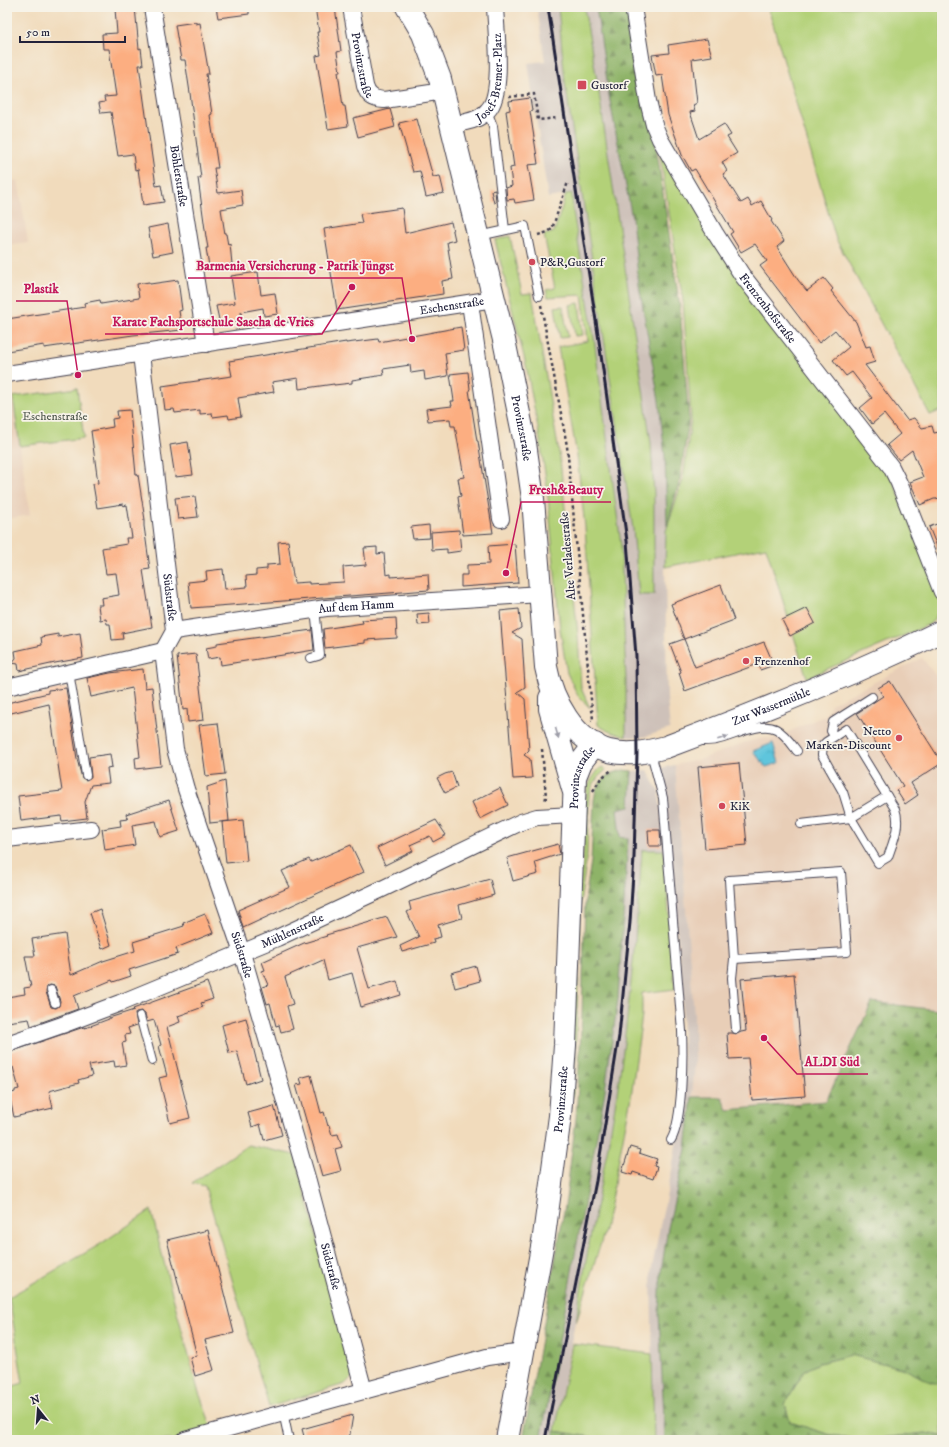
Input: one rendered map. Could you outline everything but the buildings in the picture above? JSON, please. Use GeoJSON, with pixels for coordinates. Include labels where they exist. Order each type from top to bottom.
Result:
{"type":"FeatureCollection","features":[{"type":"Feature","properties":{"kind":"main road","name":"Provinzstraße"},"geometry":{"type":"LineString","coordinates":[[407,7],[417,23],[429,48],[444,91],[515,391],[527,455],[533,506],[544,653],[549,681],[561,710],[577,729],[595,744],[578,767],[575,777],[565,1046],[560,1116],[544,1236],[507,1440]]}},
{"type":"Feature","properties":{"kind":"main road","name":"Zur Wassermühle"},"geometry":{"type":"LineString","coordinates":[[595,744],[609,751],[622,753],[637,754],[650,752],[828,684],[942,631]]}},
{"type":"Feature","properties":{"kind":"main road"},"geometry":{"type":"LineString","coordinates":[[549,681],[550,709],[574,804]]}},
{"type":"Feature","properties":{"kind":"street","name":"Böhlerstraße"},"geometry":{"type":"LineString","coordinates":[[152,7],[206,344]]}},
{"type":"Feature","properties":{"kind":"street","name":"Provinzstraße"},"geometry":{"type":"LineString","coordinates":[[351,7],[365,86],[369,95],[376,99],[384,100],[444,91]]}},
{"type":"Feature","properties":{"kind":"street","name":"Josef-Bremer-Platz"},"geometry":{"type":"LineString","coordinates":[[452,125],[476,119],[491,105],[497,73],[495,7]]}},
{"type":"Feature","properties":{"kind":"street","name":"Frenzenhofstraße"},"geometry":{"type":"LineString","coordinates":[[633,7],[649,107],[654,126],[660,139],[707,221],[739,270],[893,471],[942,592]]}},
{"type":"Feature","properties":{"kind":"street","name":"Eschenstraße"},"geometry":{"type":"LineString","coordinates":[[7,374],[494,299]]}},
{"type":"Feature","properties":{"kind":"street"},"geometry":{"type":"LineString","coordinates":[[470,303],[501,519]]}},
{"type":"Feature","properties":{"kind":"street","name":"Südstraße"},"geometry":{"type":"LineString","coordinates":[[141,354],[174,631],[163,651],[173,736],[181,776],[242,953],[308,1181],[364,1391]]}},
{"type":"Feature","properties":{"kind":"street","name":"Auf dem Hamm"},"geometry":{"type":"LineString","coordinates":[[174,631],[315,610],[540,594]]}},
{"type":"Feature","properties":{"kind":"street"},"geometry":{"type":"LineString","coordinates":[[7,687],[163,651]]}},
{"type":"Feature","properties":{"kind":"street","name":"Mühlenstraße"},"geometry":{"type":"LineString","coordinates":[[7,1044],[61,1021],[135,1002],[312,923],[521,822],[574,804]]}},
{"type":"Feature","properties":{"kind":"street"},"geometry":{"type":"LineString","coordinates":[[7,839],[91,829]]}},
{"type":"Feature","properties":{"kind":"street"},"geometry":{"type":"LineString","coordinates":[[185,1440],[487,1356],[523,1352]]}},
{"type":"Feature","properties":{"kind":"lane"},"geometry":{"type":"LineString","coordinates":[[491,105],[505,230]]}},
{"type":"Feature","properties":{"kind":"lane"},"geometry":{"type":"LineString","coordinates":[[479,236],[525,226],[540,296]]}},
{"type":"Feature","properties":{"kind":"lane"},"geometry":{"type":"LineString","coordinates":[[311,658],[318,656],[320,653],[315,610]]}},
{"type":"Feature","properties":{"kind":"lane"},"geometry":{"type":"LineString","coordinates":[[69,672],[86,775]]}},
{"type":"Feature","properties":{"kind":"lane"},"geometry":{"type":"LineString","coordinates":[[834,736],[831,731],[833,722],[872,697]]}},
{"type":"Feature","properties":{"kind":"lane"},"geometry":{"type":"LineString","coordinates":[[684,740],[715,740],[757,728],[770,726],[777,729],[797,751]]}},
{"type":"Feature","properties":{"kind":"lane"},"geometry":{"type":"LineString","coordinates":[[846,730],[896,812],[898,824],[888,857],[878,864],[851,818],[842,792],[824,761],[822,755],[823,745],[834,736],[846,730]]}},
{"type":"Feature","properties":{"kind":"lane"},"geometry":{"type":"LineString","coordinates":[[650,752],[663,798],[682,1031],[680,1103],[676,1129],[671,1140]]}},
{"type":"Feature","properties":{"kind":"lane"},"geometry":{"type":"LineString","coordinates":[[801,824],[851,818],[887,796]]}},
{"type":"Feature","properties":{"kind":"lane"},"geometry":{"type":"LineString","coordinates":[[734,959],[846,952],[841,872],[729,880],[734,959],[732,978],[736,1028]]}},
{"type":"Feature","properties":{"kind":"lane"},"geometry":{"type":"LineString","coordinates":[[52,990],[55,1003]]}},
{"type":"Feature","properties":{"kind":"lane"},"geometry":{"type":"LineString","coordinates":[[140,1016],[152,1061]]}},
{"type":"Feature","properties":{"kind":"lane"},"geometry":{"type":"LineString","coordinates":[[283,1412],[289,1440]]}},
{"type":"Feature","properties":{"kind":"path"},"geometry":{"type":"LineString","coordinates":[[491,105],[534,94],[538,120],[558,118]]}},
{"type":"Feature","properties":{"kind":"path"},"geometry":{"type":"LineString","coordinates":[[528,237],[548,232],[552,229],[568,182]]}},
{"type":"Feature","properties":{"kind":"path","name":"Alte Verladestraße"},"geometry":{"type":"LineString","coordinates":[[540,296],[567,446],[593,720]]}},
{"type":"Feature","properties":{"kind":"path"},"geometry":{"type":"LineString","coordinates":[[537,817],[538,810],[544,805],[546,799],[542,746]]}},
{"type":"Feature","properties":{"kind":"shaded area"},"geometry":{"type":"Polygon","coordinates":[[[537,7],[596,7],[610,101],[632,218],[639,285],[659,401],[665,457],[667,526],[665,567],[667,698],[670,729],[643,737],[626,737],[626,681],[621,545],[594,338],[573,211],[572,194],[548,198],[528,63],[545,61],[537,7]]]}},
{"type":"Feature","properties":{"kind":"shaded area"},"geometry":{"type":"Polygon","coordinates":[[[18,180],[28,243],[7,246],[7,182],[18,180]]]}},
{"type":"Feature","properties":{"kind":"shaded area"},"geometry":{"type":"Polygon","coordinates":[[[11,385],[30,515],[7,519],[7,386],[11,385]]]}},
{"type":"Feature","properties":{"kind":"shaded area"},"geometry":{"type":"Polygon","coordinates":[[[922,658],[942,684],[942,997],[937,1010],[872,1002],[826,1101],[726,1110],[722,1097],[692,1097],[695,1063],[694,1014],[675,765],[702,759],[746,742],[763,738],[773,739],[826,715],[831,704],[922,658]]]}},
{"type":"Feature","properties":{"kind":"shaded area"},"geometry":{"type":"Polygon","coordinates":[[[675,765],[694,1014],[695,1063],[686,1149],[668,1228],[661,1272],[659,1313],[665,1440],[654,1440],[651,1273],[672,1170],[684,1097],[682,989],[664,785],[661,774],[661,768],[675,765]]]}},
{"type":"Feature","properties":{"kind":"shaded area"},"geometry":{"type":"Polygon","coordinates":[[[648,770],[659,791],[675,989],[630,994],[625,1040],[614,1112],[553,1440],[541,1440],[595,1152],[618,999],[628,839],[620,837],[617,808],[630,806],[632,771],[648,770]]]}},
{"type":"Feature","properties":{"kind":"green space"},"geometry":{"type":"Polygon","coordinates":[[[558,7],[584,7],[598,86],[651,443],[654,494],[654,595],[639,595],[633,529],[565,82],[558,7]]]}},
{"type":"Feature","properties":{"kind":"green space"},"geometry":{"type":"Polygon","coordinates":[[[596,7],[629,7],[656,145],[680,308],[689,419],[680,480],[667,526],[665,457],[659,401],[639,285],[632,218],[610,101],[596,7]]]}},
{"type":"Feature","properties":{"kind":"green space"},"geometry":{"type":"Polygon","coordinates":[[[768,7],[942,7],[942,410],[930,415],[836,239],[768,7]]]}},
{"type":"Feature","properties":{"kind":"green space"},"geometry":{"type":"Polygon","coordinates":[[[659,149],[892,478],[941,601],[937,615],[930,624],[807,678],[766,547],[665,567],[666,531],[683,479],[691,419],[683,301],[659,149]]]}},
{"type":"Feature","properties":{"kind":"green space"},"geometry":{"type":"Polygon","coordinates":[[[572,193],[573,211],[594,338],[621,545],[626,681],[626,737],[608,731],[598,725],[585,527],[577,456],[558,347],[588,341],[582,295],[548,297],[546,290],[555,288],[544,235],[554,232],[566,194],[572,193]]]}},
{"type":"Feature","properties":{"kind":"green space"},"geometry":{"type":"Polygon","coordinates":[[[510,236],[522,294],[532,293],[560,459],[578,635],[581,688],[590,708],[578,696],[567,673],[560,629],[547,486],[538,428],[526,365],[495,240],[510,236]]]}},
{"type":"Feature","properties":{"kind":"green space"},"geometry":{"type":"Polygon","coordinates":[[[579,303],[583,335],[575,336],[570,305],[579,303]]]}},
{"type":"Feature","properties":{"kind":"green space"},"geometry":{"type":"Polygon","coordinates":[[[563,306],[568,337],[560,338],[555,307],[563,306]]]}},
{"type":"Feature","properties":{"kind":"green space","name":"Eschenstraße"},"geometry":{"type":"Polygon","coordinates":[[[77,388],[84,438],[20,446],[13,397],[77,388]]]}},
{"type":"Feature","properties":{"kind":"green space"},"geometry":{"type":"Polygon","coordinates":[[[603,767],[606,770],[598,777],[592,787],[589,797],[587,856],[580,905],[573,1097],[569,1097],[577,897],[583,857],[585,804],[587,789],[591,780],[599,769],[603,767]]]}},
{"type":"Feature","properties":{"kind":"green space"},"geometry":{"type":"Polygon","coordinates":[[[623,770],[632,771],[630,806],[617,809],[620,837],[628,839],[618,999],[604,1097],[541,1440],[523,1440],[566,1199],[576,1118],[582,1014],[585,900],[591,861],[594,800],[596,789],[602,780],[609,774],[623,770]]]}},
{"type":"Feature","properties":{"kind":"green space"},"geometry":{"type":"Polygon","coordinates":[[[642,850],[664,850],[675,989],[642,993],[642,1015],[631,1097],[605,1230],[576,1322],[584,1269],[619,1080],[631,982],[642,850]]]}},
{"type":"Feature","properties":{"kind":"green space"},"geometry":{"type":"Polygon","coordinates":[[[942,997],[942,1385],[928,1381],[905,1369],[851,1355],[819,1363],[804,1371],[785,1404],[790,1422],[827,1434],[861,1440],[665,1440],[659,1313],[661,1272],[668,1228],[686,1149],[692,1097],[722,1097],[727,1110],[826,1101],[872,1002],[937,1010],[942,997]]]}},
{"type":"Feature","properties":{"kind":"green space"},"geometry":{"type":"Polygon","coordinates":[[[248,1145],[295,1155],[354,1375],[345,1384],[269,1407],[205,1186],[192,1183],[248,1145]]]}},
{"type":"Feature","properties":{"kind":"green space"},"geometry":{"type":"Polygon","coordinates":[[[151,1210],[198,1390],[212,1428],[173,1440],[7,1440],[7,1388],[23,1383],[9,1297],[99,1245],[151,1210]]]}},
{"type":"Feature","properties":{"kind":"green space"},"geometry":{"type":"Polygon","coordinates":[[[572,1344],[652,1354],[654,1440],[609,1440],[555,1431],[572,1344]]]}},
{"type":"Feature","properties":{"kind":"green space"},"geometry":{"type":"Polygon","coordinates":[[[851,1355],[905,1369],[928,1381],[942,1385],[942,1436],[925,1433],[861,1440],[827,1434],[790,1422],[785,1404],[804,1371],[819,1363],[851,1355]]]}},
{"type":"Feature","properties":{"kind":"green space"},"geometry":{"type":"Polygon","coordinates":[[[555,1431],[609,1440],[553,1440],[555,1431]]]}},
{"type":"Feature","properties":{"kind":"green space"},"geometry":{"type":"Polygon","coordinates":[[[925,1433],[942,1436],[942,1440],[867,1440],[925,1433]]]}},
{"type":"Feature","properties":{"kind":"water"},"geometry":{"type":"Polygon","coordinates":[[[773,743],[779,763],[766,767],[753,751],[773,743]]]}},
{"type":"Feature","properties":{"kind":"railway"},"geometry":{"type":"LineString","coordinates":[[545,1440],[596,1181],[619,1036],[630,922],[634,857],[637,754],[636,656],[627,541],[598,334],[548,7]]}},
{"type":"Feature","properties":{"kind":"place","name":"Gustorf"},"geometry":{"type":"Point","coordinates":[582,85]}},
{"type":"Feature","properties":{"kind":"place","name":"P&R,Gustorf"},"geometry":{"type":"Point","coordinates":[532,262]}},
{"type":"Feature","properties":{"kind":"place","name":"Karate Fachsportschule Sascha de Vries"},"geometry":{"type":"Point","coordinates":[352,287]}},
{"type":"Feature","properties":{"kind":"place","name":"Barmenia Versicherung - Patrik Jüngst"},"geometry":{"type":"Point","coordinates":[412,339]}},
{"type":"Feature","properties":{"kind":"place","name":"Plastik"},"geometry":{"type":"Point","coordinates":[78,375]}},
{"type":"Feature","properties":{"kind":"place","name":"Fresh&Beauty"},"geometry":{"type":"Point","coordinates":[506,573]}},
{"type":"Feature","properties":{"kind":"place","name":"Frenzenhof"},"geometry":{"type":"Point","coordinates":[746,661]}},
{"type":"Feature","properties":{"kind":"place","name":"Netto Marken-Discount"},"geometry":{"type":"Point","coordinates":[899,738]}},
{"type":"Feature","properties":{"kind":"place","name":"KiK"},"geometry":{"type":"Point","coordinates":[722,806]}},
{"type":"Feature","properties":{"kind":"place","name":"ALDI Süd"},"geometry":{"type":"Point","coordinates":[764,1038]}}]}
